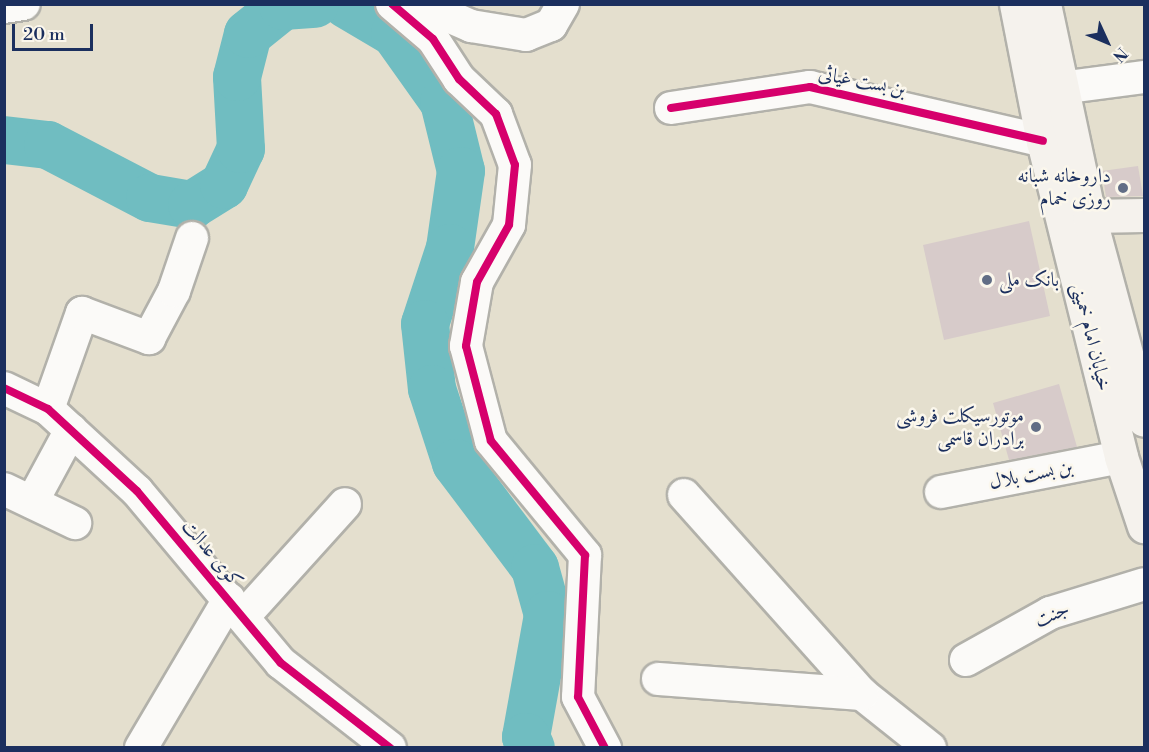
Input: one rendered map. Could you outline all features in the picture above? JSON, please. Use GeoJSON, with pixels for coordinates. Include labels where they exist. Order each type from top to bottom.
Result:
{"type":"FeatureCollection","features":[{"type":"Feature","properties":{"kind":"main road","name":"خیابان امام خمینی"},"geometry":{"type":"LineString","coordinates":[[1016,4],[1043,141],[1121,457],[1144,526]]}},
{"type":"Feature","properties":{"kind":"main road","name":"خیابان امام خمینی"},"geometry":{"type":"LineString","coordinates":[[1044,4],[1089,216],[1142,401]]}},
{"type":"Feature","properties":{"kind":"main road"},"geometry":{"type":"LineString","coordinates":[[1089,216],[1144,215]]}},
{"type":"Feature","properties":{"kind":"street"},"geometry":{"type":"LineString","coordinates":[[4,7],[24,4]]}},
{"type":"Feature","properties":{"kind":"street"},"geometry":{"type":"LineString","coordinates":[[392,4],[433,39],[459,79],[496,114],[515,165],[509,225],[477,282],[466,346],[491,441],[585,555],[578,697],[605,747]]}},
{"type":"Feature","properties":{"kind":"street"},"geometry":{"type":"LineString","coordinates":[[421,4],[471,26],[526,35],[551,25],[563,4]]}},
{"type":"Feature","properties":{"kind":"street"},"geometry":{"type":"LineString","coordinates":[[1060,88],[1144,77]]}},
{"type":"Feature","properties":{"kind":"street","name":"بن بست غیاثی"},"geometry":{"type":"LineString","coordinates":[[671,108],[810,87],[1043,141]]}},
{"type":"Feature","properties":{"kind":"street"},"geometry":{"type":"LineString","coordinates":[[48,409],[82,313],[149,338],[174,291],[192,238]]}},
{"type":"Feature","properties":{"kind":"street","name":"کوی عدالت"},"geometry":{"type":"LineString","coordinates":[[4,388],[48,409],[137,491],[281,663],[390,747]]}},
{"type":"Feature","properties":{"kind":"street"},"geometry":{"type":"LineString","coordinates":[[32,502],[71,430]]}},
{"type":"Feature","properties":{"kind":"street","name":"بن بست بلال"},"geometry":{"type":"LineString","coordinates":[[941,492],[1121,457]]}},
{"type":"Feature","properties":{"kind":"street"},"geometry":{"type":"LineString","coordinates":[[4,489],[75,523]]}},
{"type":"Feature","properties":{"kind":"street"},"geometry":{"type":"LineString","coordinates":[[684,495],[862,694],[930,747]]}},
{"type":"Feature","properties":{"kind":"street"},"geometry":{"type":"LineString","coordinates":[[141,747],[236,608],[345,504]]}},
{"type":"Feature","properties":{"kind":"street","name":"جنت"},"geometry":{"type":"LineString","coordinates":[[966,660],[1050,613],[1144,584]]}},
{"type":"Feature","properties":{"kind":"street"},"geometry":{"type":"LineString","coordinates":[[658,679],[862,694]]}},
{"type":"Feature","properties":{"kind":"building","name":"داروخانه شبانه روزی خمام"},"geometry":{"type":"Polygon","coordinates":[[[1138,166],[1143,196],[1106,197],[1102,171],[1138,166]]]}},
{"type":"Feature","properties":{"kind":"building","name":"بانک ملی"},"geometry":{"type":"Polygon","coordinates":[[[1029,221],[1050,316],[944,340],[923,245],[1029,221]]]}},
{"type":"Feature","properties":{"kind":"building","name":"موتورسیکلت فروشی برادران قاسمی"},"geometry":{"type":"Polygon","coordinates":[[[1059,384],[1077,447],[1009,460],[993,403],[1059,384]]]}},
{"type":"Feature","properties":{"kind":"waterway"},"geometry":{"type":"LineString","coordinates":[[4,140],[48,145],[150,198],[192,205],[224,185],[241,149],[237,77],[248,34],[283,6],[315,4]]}},
{"type":"Feature","properties":{"kind":"waterway"},"geometry":{"type":"LineString","coordinates":[[346,4],[395,33],[444,102],[461,171],[450,248],[425,324],[432,389],[456,463],[535,568],[548,615],[526,737],[531,748]]}},
{"type":"Feature","properties":{"kind":"cycle path"},"geometry":{"type":"LineString","coordinates":[[392,4],[433,39],[459,79],[496,114],[515,165],[509,225],[477,282],[466,346],[491,441],[585,555],[578,697],[605,748]]}},
{"type":"Feature","properties":{"kind":"cycle path"},"geometry":{"type":"LineString","coordinates":[[671,108],[810,87],[1043,141]]}},
{"type":"Feature","properties":{"kind":"cycle path"},"geometry":{"type":"LineString","coordinates":[[4,388],[48,409],[137,491],[281,663],[390,748]]}},
{"type":"Feature","properties":{"kind":"place","name":"داروخانه شبانه روزی خمام"},"geometry":{"type":"Point","coordinates":[1123,188]}},
{"type":"Feature","properties":{"kind":"place","name":"بانک ملی"},"geometry":{"type":"Point","coordinates":[987,280]}},
{"type":"Feature","properties":{"kind":"place","name":"موتورسیکلت فروشی برادران قاسمی"},"geometry":{"type":"Point","coordinates":[1036,427]}}]}
